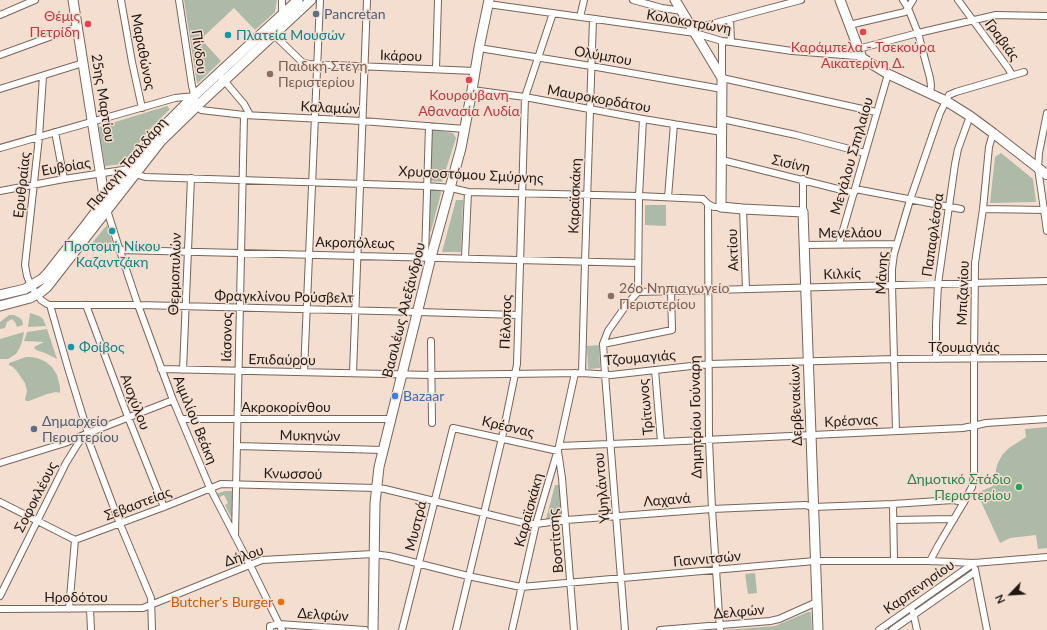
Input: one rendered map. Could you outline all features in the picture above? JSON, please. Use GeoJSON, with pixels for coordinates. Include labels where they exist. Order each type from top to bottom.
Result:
{"type":"FeatureCollection","features":[{"type":"Feature","properties":{"kind":"street"},"geometry":{"type":"LineString","coordinates":[[0,15],[35,0]]}},
{"type":"Feature","properties":{"kind":"street","name":"25ης Μαρτίου"},"geometry":{"type":"LineString","coordinates":[[73,0],[104,200],[107,210]]}},
{"type":"Feature","properties":{"kind":"street","name":"Μαραθώνος"},"geometry":{"type":"LineString","coordinates":[[121,0],[142,108]]}},
{"type":"Feature","properties":{"kind":"street","name":"Πίνδου"},"geometry":{"type":"LineString","coordinates":[[179,0],[192,86],[197,106]]}},
{"type":"Feature","properties":{"kind":"street"},"geometry":{"type":"LineString","coordinates":[[282,0],[282,15]]}},
{"type":"Feature","properties":{"kind":"street","name":"Παναγή Τσαλδάρη"},"geometry":{"type":"LineString","coordinates":[[271,32],[282,15],[298,0]]}},
{"type":"Feature","properties":{"kind":"street","name":"Παναγή Τσαλδάρη"},"geometry":{"type":"LineString","coordinates":[[0,295],[18,291],[31,286],[42,279],[104,200],[197,106],[221,78],[271,32],[311,0]]}},
{"type":"Feature","properties":{"kind":"street"},"geometry":{"type":"LineString","coordinates":[[304,372],[320,0]]}},
{"type":"Feature","properties":{"kind":"street"},"geometry":{"type":"LineString","coordinates":[[353,373],[367,0]]}},
{"type":"Feature","properties":{"kind":"street"},"geometry":{"type":"LineString","coordinates":[[436,69],[438,0]]}},
{"type":"Feature","properties":{"kind":"street"},"geometry":{"type":"LineString","coordinates":[[580,17],[584,0]]}},
{"type":"Feature","properties":{"kind":"street"},"geometry":{"type":"LineString","coordinates":[[633,0],[662,8],[682,11]]}},
{"type":"Feature","properties":{"kind":"street"},"geometry":{"type":"LineString","coordinates":[[675,0],[722,78],[876,112]]}},
{"type":"Feature","properties":{"kind":"street"},"geometry":{"type":"LineString","coordinates":[[694,33],[697,28],[801,0]]}},
{"type":"Feature","properties":{"kind":"street"},"geometry":{"type":"LineString","coordinates":[[840,0],[862,58],[888,74],[946,101],[970,116],[1047,175]]}},
{"type":"Feature","properties":{"kind":"street"},"geometry":{"type":"LineString","coordinates":[[903,0],[908,8],[918,33],[930,78],[930,94]]}},
{"type":"Feature","properties":{"kind":"street"},"geometry":{"type":"LineString","coordinates":[[849,25],[904,12],[913,0]]}},
{"type":"Feature","properties":{"kind":"street","name":"Γραβιάς"},"geometry":{"type":"LineString","coordinates":[[958,0],[1008,68],[1012,76]]}},
{"type":"Feature","properties":{"kind":"street","name":"Κολοκοτρώνη"},"geometry":{"type":"LineString","coordinates":[[489,2],[553,13],[694,33],[722,41],[792,51],[856,56],[862,58]]}},
{"type":"Feature","properties":{"kind":"street","name":"Βασιλέως Αλεξάνδρου"},"geometry":{"type":"LineString","coordinates":[[373,630],[374,503],[383,450],[419,312],[428,257],[450,188],[465,128],[479,48],[489,2]]}},
{"type":"Feature","properties":{"kind":"street","name":"Πέλοπος"},"geometry":{"type":"LineString","coordinates":[[456,630],[502,438],[517,364],[525,98],[553,13]]}},
{"type":"Feature","properties":{"kind":"street"},"geometry":{"type":"LineString","coordinates":[[858,49],[996,15],[1047,16]]}},
{"type":"Feature","properties":{"kind":"street","name":"Καραϊσκάκη"},"geometry":{"type":"LineString","coordinates":[[582,373],[593,19]]}},
{"type":"Feature","properties":{"kind":"street"},"geometry":{"type":"LineString","coordinates":[[730,19],[731,42]]}},
{"type":"Feature","properties":{"kind":"street"},"geometry":{"type":"LineString","coordinates":[[0,55],[77,26]]}},
{"type":"Feature","properties":{"kind":"street","name":"Ικάρου"},"geometry":{"type":"LineString","coordinates":[[271,32],[302,62],[309,64],[475,71]]}},
{"type":"Feature","properties":{"kind":"street"},"geometry":{"type":"LineString","coordinates":[[721,208],[722,41]]}},
{"type":"Feature","properties":{"kind":"street","name":"Ολύμπου"},"geometry":{"type":"LineString","coordinates":[[479,48],[722,89]]}},
{"type":"Feature","properties":{"kind":"street"},"geometry":{"type":"LineString","coordinates":[[0,89],[83,63]]}},
{"type":"Feature","properties":{"kind":"street"},"geometry":{"type":"LineString","coordinates":[[946,101],[949,95],[956,92],[1024,72]]}},
{"type":"Feature","properties":{"kind":"street","name":"Μεγάλου Σπηλαίου"},"geometry":{"type":"LineString","coordinates":[[840,244],[876,112],[888,74]]}},
{"type":"Feature","properties":{"kind":"street","name":"Ερυθραίας"},"geometry":{"type":"LineString","coordinates":[[43,76],[39,137],[25,265],[31,286],[41,300],[50,305]]}},
{"type":"Feature","properties":{"kind":"street"},"geometry":{"type":"LineString","coordinates":[[221,78],[244,104],[247,115]]}},
{"type":"Feature","properties":{"kind":"street","name":"Παναγή Τσαλδάρη"},"geometry":{"type":"LineString","coordinates":[[0,306],[41,292],[51,282],[107,210],[158,132],[194,96],[221,78]]}},
{"type":"Feature","properties":{"kind":"street","name":"Μαυροκορδάτου"},"geometry":{"type":"LineString","coordinates":[[472,90],[722,132]]}},
{"type":"Feature","properties":{"kind":"street"},"geometry":{"type":"LineString","coordinates":[[0,148],[175,98],[194,96]]}},
{"type":"Feature","properties":{"kind":"street","name":"Μάνης"},"geometry":{"type":"LineString","coordinates":[[896,431],[892,285],[894,254],[910,200],[940,113],[946,101]]}},
{"type":"Feature","properties":{"kind":"street","name":"Καλαμών"},"geometry":{"type":"LineString","coordinates":[[197,106],[201,110],[247,115],[465,128]]}},
{"type":"Feature","properties":{"kind":"street"},"geometry":{"type":"LineString","coordinates":[[1047,113],[1039,154],[1038,168],[1046,210],[1047,231]]}},
{"type":"Feature","properties":{"kind":"street","name":"Ιάσονος"},"geometry":{"type":"LineString","coordinates":[[235,536],[243,180],[247,115]]}},
{"type":"Feature","properties":{"kind":"street","name":"Παπαφλέσσα"},"geometry":{"type":"LineString","coordinates":[[936,359],[938,284],[958,149],[970,116]]}},
{"type":"Feature","properties":{"kind":"street"},"geometry":{"type":"LineString","coordinates":[[722,118],[865,153]]}},
{"type":"Feature","properties":{"kind":"street"},"geometry":{"type":"LineString","coordinates":[[603,344],[608,332],[627,304],[638,292],[640,196],[644,119]]}},
{"type":"Feature","properties":{"kind":"street"},"geometry":{"type":"LineString","coordinates":[[668,197],[674,124]]}},
{"type":"Feature","properties":{"kind":"street","name":"Βασιλέως Αλεξάνδρου"},"geometry":{"type":"LineString","coordinates":[[428,257],[427,186],[429,126]]}},
{"type":"Feature","properties":{"kind":"street"},"geometry":{"type":"LineString","coordinates":[[55,132],[64,179]]}},
{"type":"Feature","properties":{"kind":"street","name":"Μπιζανίου"},"geometry":{"type":"LineString","coordinates":[[930,561],[972,487],[974,476],[973,426],[975,263],[983,209],[989,147],[993,133]]}},
{"type":"Feature","properties":{"kind":"street","name":"Σισίνη"},"geometry":{"type":"LineString","coordinates":[[722,160],[854,191],[961,209]]}},
{"type":"Feature","properties":{"kind":"street","name":"Ευβοίας"},"geometry":{"type":"LineString","coordinates":[[0,191],[64,179],[100,174],[132,172]]}},
{"type":"Feature","properties":{"kind":"street","name":"Χρυσοστόμου Σμύρνης"},"geometry":{"type":"LineString","coordinates":[[132,172],[145,177],[427,186],[450,188],[468,192],[522,192],[703,199],[708,204],[721,208],[803,212]]}},
{"type":"Feature","properties":{"kind":"street","name":"Θερμοπυλών"},"geometry":{"type":"LineString","coordinates":[[183,370],[191,178]]}},
{"type":"Feature","properties":{"kind":"street","name":"Δερβενακίων"},"geometry":{"type":"LineString","coordinates":[[803,179],[804,246],[818,630]]}},
{"type":"Feature","properties":{"kind":"street"},"geometry":{"type":"LineString","coordinates":[[465,258],[468,192]]}},
{"type":"Feature","properties":{"kind":"street","name":"Δημητρίου Γούναρη"},"geometry":{"type":"LineString","coordinates":[[708,204],[709,440],[719,628]]}},
{"type":"Feature","properties":{"kind":"street","name":"Ακτίου"},"geometry":{"type":"LineString","coordinates":[[743,209],[746,289]]}},
{"type":"Feature","properties":{"kind":"street"},"geometry":{"type":"LineString","coordinates":[[983,209],[1046,210]]}},
{"type":"Feature","properties":{"kind":"street","name":"Αιμιλίου Βεάκη"},"geometry":{"type":"LineString","coordinates":[[107,210],[138,306],[173,400],[210,488],[282,630]]}},
{"type":"Feature","properties":{"kind":"street","name":"Μενελάου"},"geometry":{"type":"LineString","coordinates":[[804,246],[840,244],[896,244]]}},
{"type":"Feature","properties":{"kind":"street","name":"Ακροπόλεως"},"geometry":{"type":"LineString","coordinates":[[119,250],[638,263]]}},
{"type":"Feature","properties":{"kind":"street","name":"Κιλκίς"},"geometry":{"type":"LineString","coordinates":[[638,292],[1047,281]]}},
{"type":"Feature","properties":{"kind":"street"},"geometry":{"type":"LineString","coordinates":[[603,344],[672,330],[671,291]]}},
{"type":"Feature","properties":{"kind":"street"},"geometry":{"type":"LineString","coordinates":[[50,305],[87,434],[120,524],[151,598],[152,630]]}},
{"type":"Feature","properties":{"kind":"street","name":"Φραγκλίνου Ρούσβελτ"},"geometry":{"type":"LineString","coordinates":[[50,305],[518,315]]}},
{"type":"Feature","properties":{"kind":"street","name":"Αισχύλου"},"geometry":{"type":"LineString","coordinates":[[86,305],[164,507]]}},
{"type":"Feature","properties":{"kind":"street"},"geometry":{"type":"LineString","coordinates":[[431,341],[432,422]]}},
{"type":"Feature","properties":{"kind":"street","name":"Υψηλάντου"},"geometry":{"type":"LineString","coordinates":[[603,344],[625,630]]}},
{"type":"Feature","properties":{"kind":"street","name":"Τζουμαγιάς"},"geometry":{"type":"LineString","coordinates":[[403,374],[611,374],[709,364],[895,359],[1047,358]]}},
{"type":"Feature","properties":{"kind":"street","name":"Επιδαύρου"},"geometry":{"type":"LineString","coordinates":[[161,369],[403,374]]}},
{"type":"Feature","properties":{"kind":"street","name":"Τρίτωνος"},"geometry":{"type":"LineString","coordinates":[[654,370],[661,442]]}},
{"type":"Feature","properties":{"kind":"street","name":"Καραϊσκάκη"},"geometry":{"type":"LineString","coordinates":[[512,630],[536,524],[558,449],[576,373]]}},
{"type":"Feature","properties":{"kind":"street"},"geometry":{"type":"LineString","coordinates":[[0,463],[65,443],[173,400]]}},
{"type":"Feature","properties":{"kind":"street","name":"Ακροκορίνθου"},"geometry":{"type":"LineString","coordinates":[[181,419],[392,419]]}},
{"type":"Feature","properties":{"kind":"street","name":"Κρέσνας"},"geometry":{"type":"LineString","coordinates":[[453,428],[558,449],[610,444],[963,428],[986,423],[1047,419]]}},
{"type":"Feature","properties":{"kind":"street","name":"Μυστρά"},"geometry":{"type":"LineString","coordinates":[[402,630],[453,428]]}},
{"type":"Feature","properties":{"kind":"street","name":"Σοφοκλέους"},"geometry":{"type":"LineString","coordinates":[[0,596],[73,451],[87,434]]}},
{"type":"Feature","properties":{"kind":"street","name":"Μυκηνών"},"geometry":{"type":"LineString","coordinates":[[237,446],[383,450]]}},
{"type":"Feature","properties":{"kind":"street","name":"Βοστίτσης"},"geometry":{"type":"LineString","coordinates":[[558,449],[566,520],[574,630]]}},
{"type":"Feature","properties":{"kind":"street","name":"Κνωσσού"},"geometry":{"type":"LineString","coordinates":[[210,488],[221,484],[376,488]]}},
{"type":"Feature","properties":{"kind":"street","name":"Σεβαστείας"},"geometry":{"type":"LineString","coordinates":[[75,540],[120,524],[210,488]]}},
{"type":"Feature","properties":{"kind":"street","name":"Λαχανά"},"geometry":{"type":"LineString","coordinates":[[376,488],[528,524],[712,509],[805,505],[813,507],[953,500],[964,502]]}},
{"type":"Feature","properties":{"kind":"street"},"geometry":{"type":"LineString","coordinates":[[0,502],[75,540],[69,609]]}},
{"type":"Feature","properties":{"kind":"street"},"geometry":{"type":"LineString","coordinates":[[893,504],[894,561]]}},
{"type":"Feature","properties":{"kind":"street"},"geometry":{"type":"LineString","coordinates":[[893,520],[954,519]]}},
{"type":"Feature","properties":{"kind":"street","name":"Γιαννιτσών"},"geometry":{"type":"LineString","coordinates":[[373,554],[389,556],[468,576],[521,587],[815,561],[930,561],[974,563],[1047,557]]}},
{"type":"Feature","properties":{"kind":"street","name":"Δήλου"},"geometry":{"type":"LineString","coordinates":[[152,604],[262,560],[373,554]]}},
{"type":"Feature","properties":{"kind":"street"},"geometry":{"type":"LineString","coordinates":[[974,563],[987,630]]}},
{"type":"Feature","properties":{"kind":"street","name":"Καρπενησίου"},"geometry":{"type":"LineString","coordinates":[[879,630],[974,563]]}},
{"type":"Feature","properties":{"kind":"street","name":"Καρπενησίου"},"geometry":{"type":"LineString","coordinates":[[892,630],[975,572]]}},
{"type":"Feature","properties":{"kind":"street","name":"Δελφών"},"geometry":{"type":"LineString","coordinates":[[660,630],[719,628],[770,621],[779,619],[816,602]]}},
{"type":"Feature","properties":{"kind":"street","name":"Ηροδότου"},"geometry":{"type":"LineString","coordinates":[[0,609],[143,608],[152,604]]}},
{"type":"Feature","properties":{"kind":"street"},"geometry":{"type":"LineString","coordinates":[[911,608],[917,630]]}},
{"type":"Feature","properties":{"kind":"street"},"geometry":{"type":"LineString","coordinates":[[90,609],[91,630]]}},
{"type":"Feature","properties":{"kind":"street"},"geometry":{"type":"LineString","coordinates":[[270,630],[270,626],[279,624]]}},
{"type":"Feature","properties":{"kind":"street","name":"Δελφών"},"geometry":{"type":"LineString","coordinates":[[279,624],[365,630]]}},
{"type":"Feature","properties":{"kind":"green space"},"geometry":{"type":"Polygon","coordinates":[[[184,0],[277,0],[275,12],[255,30],[234,8],[201,39],[221,61],[197,83],[184,0]]]}},
{"type":"Feature","properties":{"kind":"green space"},"geometry":{"type":"Polygon","coordinates":[[[167,106],[170,109],[150,129],[122,164],[105,166],[99,127],[167,106]]]}},
{"type":"Feature","properties":{"kind":"green space"},"geometry":{"type":"Polygon","coordinates":[[[434,130],[453,133],[456,138],[442,182],[430,181],[431,132],[434,130]]]}},
{"type":"Feature","properties":{"kind":"green space"},"geometry":{"type":"Polygon","coordinates":[[[1001,153],[1033,179],[1036,202],[990,203],[995,157],[1001,153]]]}},
{"type":"Feature","properties":{"kind":"green space"},"geometry":{"type":"Polygon","coordinates":[[[431,190],[440,190],[441,193],[431,231],[429,232],[429,192],[431,190]]]}},
{"type":"Feature","properties":{"kind":"green space"},"geometry":{"type":"Polygon","coordinates":[[[456,200],[463,200],[461,252],[442,252],[456,200]]]}},
{"type":"Feature","properties":{"kind":"green space"},"geometry":{"type":"Polygon","coordinates":[[[645,205],[666,205],[666,226],[645,225],[645,205]]]}},
{"type":"Feature","properties":{"kind":"green space"},"geometry":{"type":"Polygon","coordinates":[[[107,225],[115,251],[100,251],[92,245],[107,225]]]}},
{"type":"Feature","properties":{"kind":"green space"},"geometry":{"type":"Polygon","coordinates":[[[30,313],[43,319],[46,326],[28,327],[30,313]]]}},
{"type":"Feature","properties":{"kind":"green space"},"geometry":{"type":"Polygon","coordinates":[[[9,315],[14,315],[20,318],[23,325],[17,327],[12,319],[7,322],[5,328],[0,329],[0,322],[9,315]]]}},
{"type":"Feature","properties":{"kind":"green space"},"geometry":{"type":"Polygon","coordinates":[[[47,329],[57,359],[36,350],[34,347],[44,342],[24,341],[27,332],[47,329]]]}},
{"type":"Feature","properties":{"kind":"green space"},"geometry":{"type":"Polygon","coordinates":[[[24,332],[22,342],[16,354],[8,359],[0,359],[0,339],[24,332]]]}},
{"type":"Feature","properties":{"kind":"green space"},"geometry":{"type":"Polygon","coordinates":[[[599,345],[600,368],[588,369],[587,346],[599,345]]]}},
{"type":"Feature","properties":{"kind":"green space"},"geometry":{"type":"Polygon","coordinates":[[[26,357],[37,358],[46,362],[52,367],[57,375],[60,393],[56,392],[47,394],[26,401],[27,391],[25,383],[16,370],[9,365],[9,363],[26,357]]]}},
{"type":"Feature","properties":{"kind":"green space","name":"Δημοτικό Στάδιο Περιστερίου"},"geometry":{"type":"Polygon","coordinates":[[[1047,427],[1047,548],[1038,549],[1036,535],[1010,538],[1000,543],[977,493],[993,486],[997,465],[1002,455],[1009,448],[1026,437],[1025,429],[1047,427]]]}},
{"type":"Feature","properties":{"kind":"green space"},"geometry":{"type":"Polygon","coordinates":[[[555,485],[560,485],[563,517],[546,519],[555,485]]]}},
{"type":"Feature","properties":{"kind":"green space"},"geometry":{"type":"Polygon","coordinates":[[[225,491],[233,491],[234,516],[231,517],[225,505],[228,503],[224,495],[218,498],[216,494],[225,491]]]}},
{"type":"Feature","properties":{"kind":"green space"},"geometry":{"type":"Polygon","coordinates":[[[755,573],[757,593],[748,594],[745,574],[755,573]]]}},
{"type":"Feature","properties":{"kind":"green space"},"geometry":{"type":"Polygon","coordinates":[[[811,612],[812,630],[726,630],[775,626],[811,612]]]}},
{"type":"Feature","properties":{"kind":"place","name":"Pancretan"},"geometry":{"type":"Point","coordinates":[316,14]}},
{"type":"Feature","properties":{"kind":"place","name":"Θέμις Πετρίδη"},"geometry":{"type":"Point","coordinates":[88,24]}},
{"type":"Feature","properties":{"kind":"place","name":"Καράμπελα - Τσεκούρα Αικατερίνη Δ."},"geometry":{"type":"Point","coordinates":[863,32]}},
{"type":"Feature","properties":{"kind":"place","name":"Πλατεία Μουσών"},"geometry":{"type":"Point","coordinates":[228,35]}},
{"type":"Feature","properties":{"kind":"place","name":"Παιδική Στέγη Περιστερίου"},"geometry":{"type":"Point","coordinates":[270,74]}},
{"type":"Feature","properties":{"kind":"place","name":"Κουρούβανη Αθανασία Λυδία"},"geometry":{"type":"Point","coordinates":[469,80]}},
{"type":"Feature","properties":{"kind":"place","name":"Προτομή Νίκου Καζαντζάκη"},"geometry":{"type":"Point","coordinates":[112,231]}},
{"type":"Feature","properties":{"kind":"place","name":"26ο Νηπιαγωγείο Περιστερίου"},"geometry":{"type":"Point","coordinates":[611,296]}},
{"type":"Feature","properties":{"kind":"place","name":"Φοίβος"},"geometry":{"type":"Point","coordinates":[71,347]}},
{"type":"Feature","properties":{"kind":"place","name":"Bazaar"},"geometry":{"type":"Point","coordinates":[395,396]}},
{"type":"Feature","properties":{"kind":"place","name":"Δημαρχείο Περιστερίου"},"geometry":{"type":"Point","coordinates":[34,429]}},
{"type":"Feature","properties":{"kind":"place","name":"Δημοτικό Στάδιο Περιστερίου"},"geometry":{"type":"Point","coordinates":[1019,487]}},
{"type":"Feature","properties":{"kind":"place","name":"Butcher's Burger"},"geometry":{"type":"Point","coordinates":[281,602]}}]}
